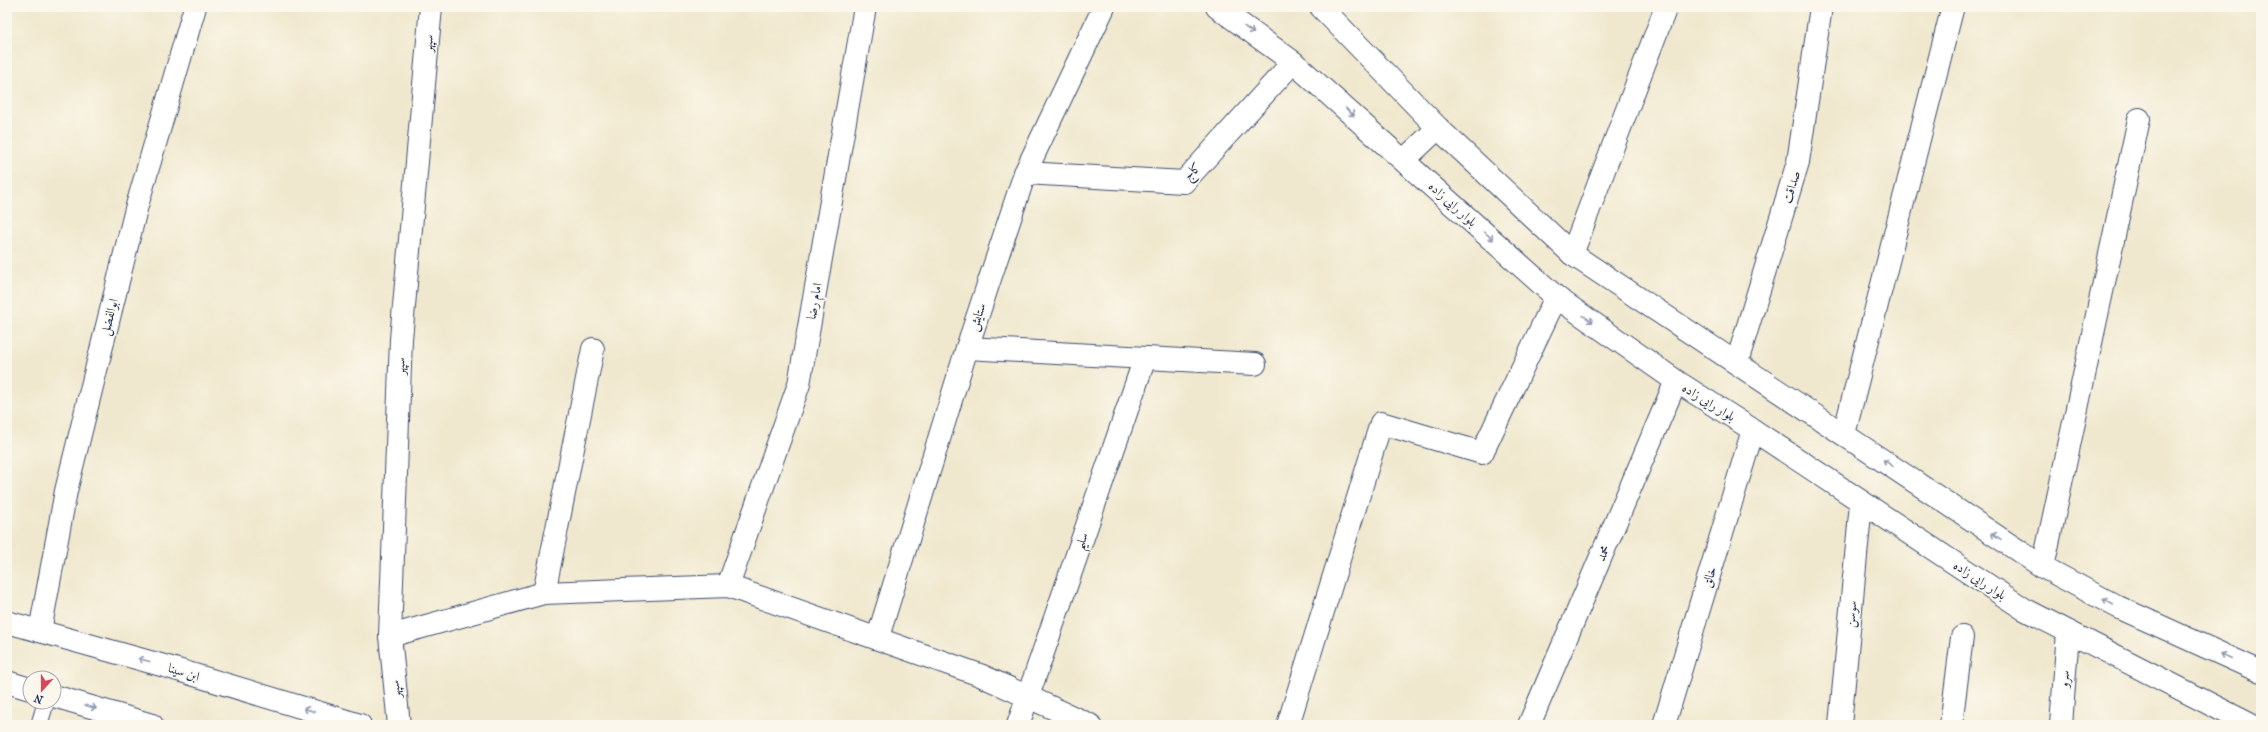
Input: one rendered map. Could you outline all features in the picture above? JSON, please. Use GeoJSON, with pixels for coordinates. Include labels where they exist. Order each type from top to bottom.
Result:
{"type":"FeatureCollection","features":[{"type":"Feature","properties":{"kind":"street","name":"ابوالفضل"},"geometry":{"type":"LineString","coordinates":[[40,631],[66,491],[136,208],[195,7]]}},
{"type":"Feature","properties":{"kind":"street","name":"سپهر"},"geometry":{"type":"LineString","coordinates":[[399,725],[390,636],[401,339],[431,7]]}},
{"type":"Feature","properties":{"kind":"street","name":"امام رضا"},"geometry":{"type":"LineString","coordinates":[[728,586],[799,384],[865,7]]}},
{"type":"Feature","properties":{"kind":"street","name":"ستایش"},"geometry":{"type":"LineString","coordinates":[[878,637],[967,348],[1025,173],[1104,7]]}},
{"type":"Feature","properties":{"kind":"street","name":"بلوار رایی زاده"},"geometry":{"type":"LineString","coordinates":[[1217,7],[1293,62],[1556,297],[1676,381],[1753,430],[1861,503],[2024,609],[2251,725]]}},
{"type":"Feature","properties":{"kind":"street"},"geometry":{"type":"LineString","coordinates":[[1320,7],[1438,128],[1572,254],[1737,362],[2043,567],[2118,607],[2261,672]]}},
{"type":"Feature","properties":{"kind":"street"},"geometry":{"type":"LineString","coordinates":[[1572,254],[1666,7]]}},
{"type":"Feature","properties":{"kind":"street","name":"صداقت"},"geometry":{"type":"LineString","coordinates":[[1737,362],[1798,162],[1821,7]]}},
{"type":"Feature","properties":{"kind":"street"},"geometry":{"type":"LineString","coordinates":[[1844,434],[1952,10]]}},
{"type":"Feature","properties":{"kind":"street","name":"کاج"},"geometry":{"type":"LineString","coordinates":[[1025,173],[1184,182],[1293,62]]}},
{"type":"Feature","properties":{"kind":"street"},"geometry":{"type":"LineString","coordinates":[[2043,567],[2139,119]]}},
{"type":"Feature","properties":{"kind":"street"},"geometry":{"type":"LineString","coordinates":[[1404,160],[1438,128]]}},
{"type":"Feature","properties":{"kind":"street"},"geometry":{"type":"LineString","coordinates":[[1288,725],[1381,423],[1482,453],[1556,297]]}},
{"type":"Feature","properties":{"kind":"street"},"geometry":{"type":"LineString","coordinates":[[967,348],[1255,364]]}},
{"type":"Feature","properties":{"kind":"street"},"geometry":{"type":"LineString","coordinates":[[544,593],[593,349]]}},
{"type":"Feature","properties":{"kind":"street","name":"سلیم"},"geometry":{"type":"LineString","coordinates":[[1018,725],[1145,358]]}},
{"type":"Feature","properties":{"kind":"street","name":"محمد"},"geometry":{"type":"LineString","coordinates":[[1529,725],[1676,381]]}},
{"type":"Feature","properties":{"kind":"street","name":"خالق"},"geometry":{"type":"LineString","coordinates":[[1664,725],[1753,430]]}},
{"type":"Feature","properties":{"kind":"street","name":"سوسن"},"geometry":{"type":"LineString","coordinates":[[1840,725],[1861,503]]}},
{"type":"Feature","properties":{"kind":"street"},"geometry":{"type":"LineString","coordinates":[[390,636],[544,593],[728,586],[878,637],[980,675],[1090,725]]}},
{"type":"Feature","properties":{"kind":"street","name":"ابن سینا"},"geometry":{"type":"LineString","coordinates":[[7,622],[168,667],[360,725]]}},
{"type":"Feature","properties":{"kind":"street","name":"سرو"},"geometry":{"type":"LineString","coordinates":[[2061,725],[2068,632]]}},
{"type":"Feature","properties":{"kind":"street"},"geometry":{"type":"LineString","coordinates":[[1951,725],[1962,637]]}},
{"type":"Feature","properties":{"kind":"street"},"geometry":{"type":"LineString","coordinates":[[7,682],[22,687]]}},
{"type":"Feature","properties":{"kind":"street"},"geometry":{"type":"LineString","coordinates":[[62,698],[152,725]]}},
{"type":"Feature","properties":{"kind":"lane"},"geometry":{"type":"LineString","coordinates":[[38,725],[43,710]]}}]}
